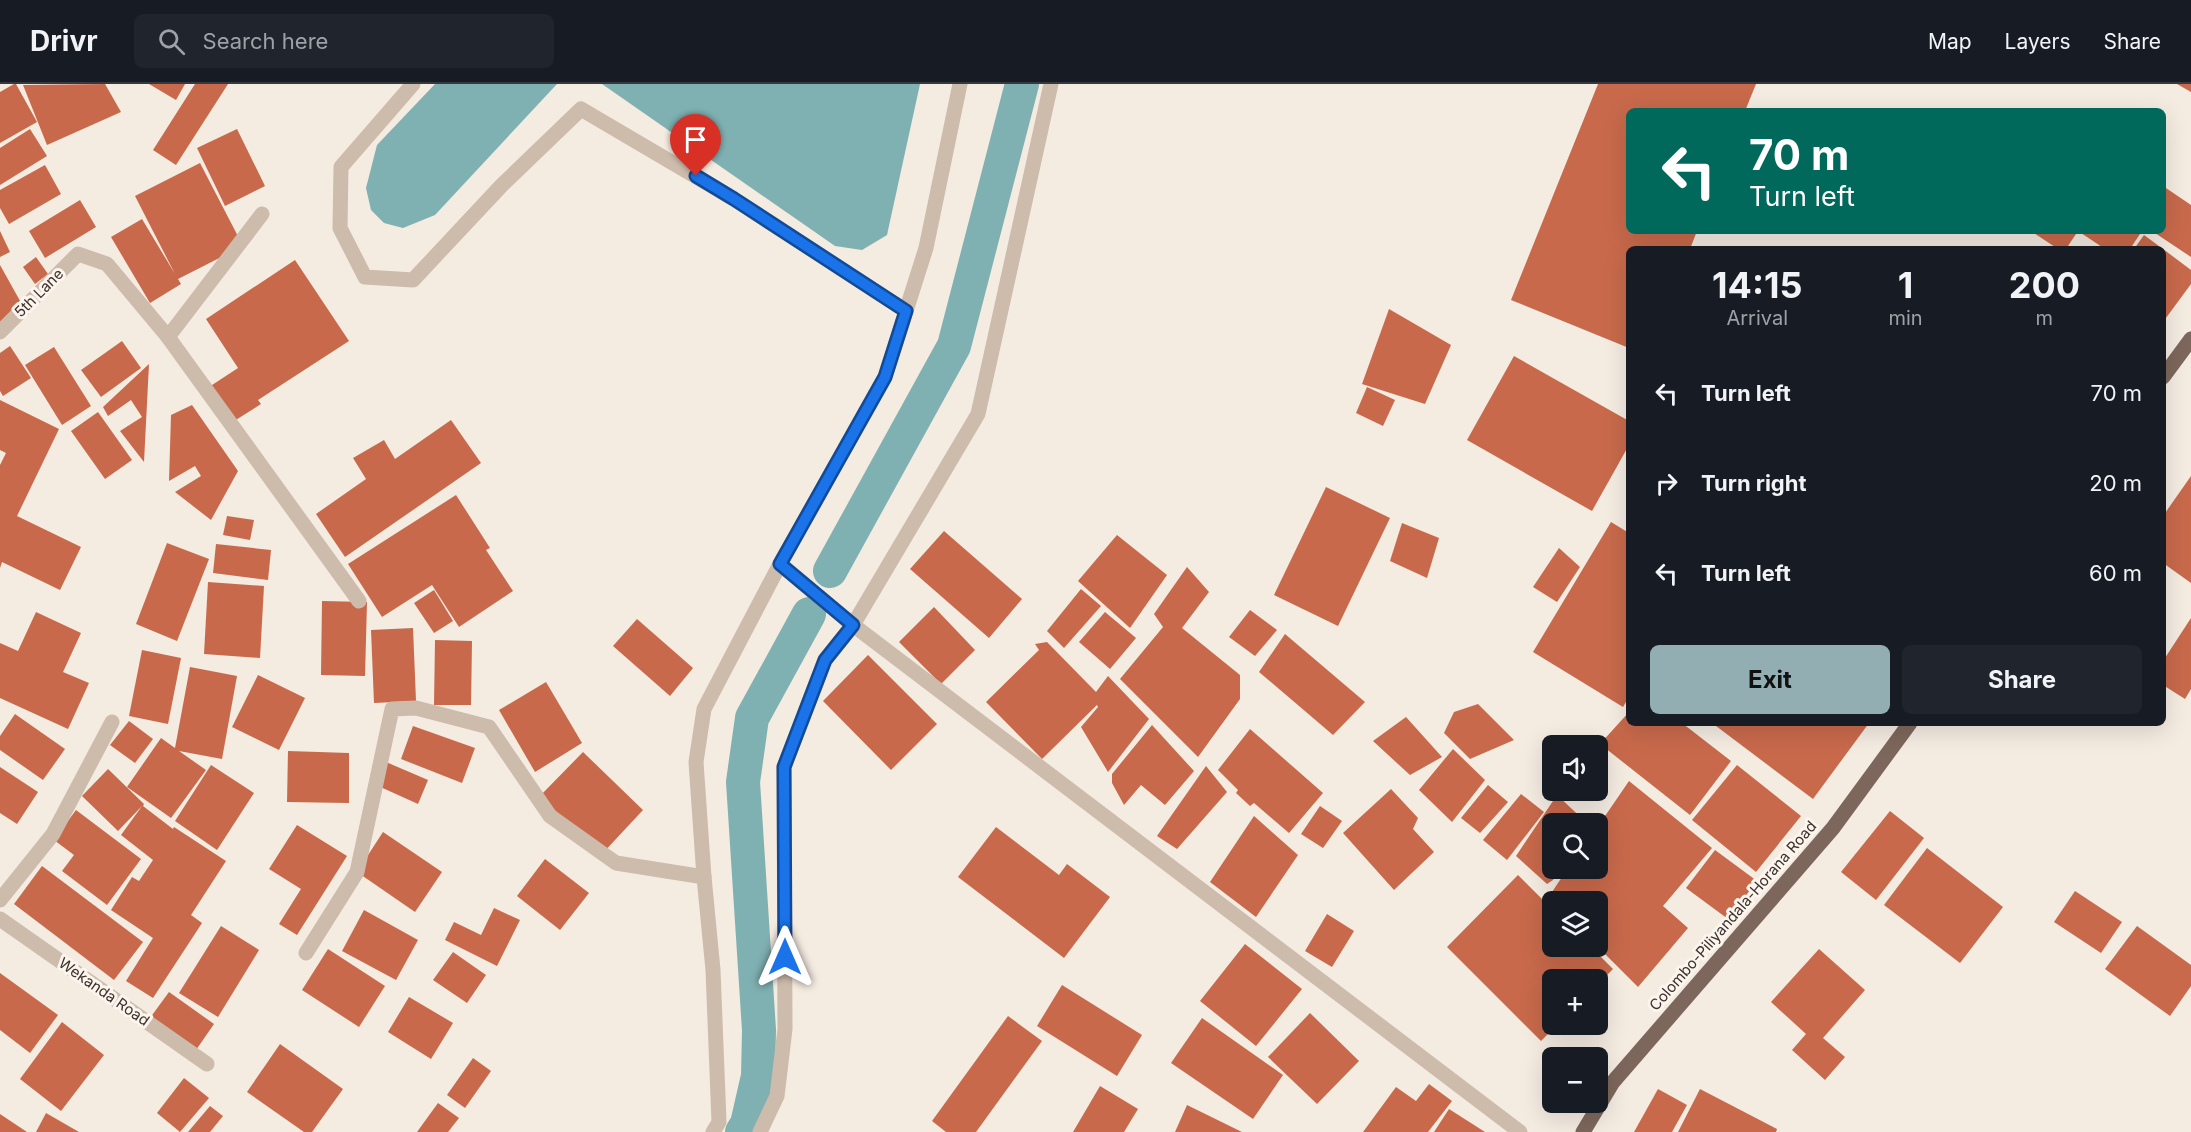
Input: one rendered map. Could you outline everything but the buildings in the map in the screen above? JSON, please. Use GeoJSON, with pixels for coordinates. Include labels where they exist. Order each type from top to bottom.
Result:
{"type":"FeatureCollection","features":[{"type":"Feature","properties":{"kind":"main road"},"geometry":{"type":"LineString","coordinates":[[2166,373],[2191,339]]}},
{"type":"Feature","properties":{"kind":"main road","name":"Colombo-Piliyandala-Horana Road"},"geometry":{"type":"LineString","coordinates":[[1582,1132],[1613,1082],[1833,828],[1908,726]]}},
{"type":"Feature","properties":{"kind":"street"},"geometry":{"type":"LineString","coordinates":[[413,84],[341,167],[340,228],[366,277],[413,280],[502,185],[581,110],[734,199],[906,311]]}},
{"type":"Feature","properties":{"kind":"street"},"geometry":{"type":"LineString","coordinates":[[713,1132],[719,1122],[712,970],[696,762],[704,709],[780,564],[885,377],[926,248],[960,84]]}},
{"type":"Feature","properties":{"kind":"street"},"geometry":{"type":"LineString","coordinates":[[760,1132],[777,1096],[785,1029],[784,767],[825,660],[853,625],[978,414],[1051,84]]}},
{"type":"Feature","properties":{"kind":"street"},"geometry":{"type":"LineString","coordinates":[[262,214],[168,337],[359,601]]}},
{"type":"Feature","properties":{"kind":"street","name":"5th Lane"},"geometry":{"type":"LineString","coordinates":[[0,332],[78,254],[107,264],[168,337]]}},
{"type":"Feature","properties":{"kind":"street"},"geometry":{"type":"LineString","coordinates":[[780,564],[853,625],[1520,1132]]}},
{"type":"Feature","properties":{"kind":"street"},"geometry":{"type":"LineString","coordinates":[[306,953],[357,872],[392,709],[416,708],[489,727],[550,816],[616,863],[704,877]]}},
{"type":"Feature","properties":{"kind":"street"},"geometry":{"type":"LineString","coordinates":[[0,900],[52,834],[112,722]]}},
{"type":"Feature","properties":{"kind":"street","name":"Wekanda Road"},"geometry":{"type":"LineString","coordinates":[[0,919],[207,1064]]}},
{"type":"Feature","properties":{"kind":"water"},"geometry":{"type":"Polygon","coordinates":[[[435,84],[557,84],[435,215],[403,228],[384,223],[371,210],[366,188],[377,145],[435,84]]]}},
{"type":"Feature","properties":{"kind":"water"},"geometry":{"type":"Polygon","coordinates":[[[602,84],[920,84],[887,235],[862,250],[835,246],[602,84]]]}},
{"type":"Feature","properties":{"kind":"waterway"},"geometry":{"type":"LineString","coordinates":[[830,571],[954,346],[1022,84]]}},
{"type":"Feature","properties":{"kind":"waterway"},"geometry":{"type":"LineString","coordinates":[[742,1132],[747,1124],[758,1076],[759,1030],[743,782],[752,718],[809,614]]}},
{"type":"Feature","properties":{"kind":"route"},"geometry":{"type":"LineString","coordinates":[[696,176],[906,311],[885,377],[780,564],[853,625],[825,660],[784,767],[785,957]]}}]}
